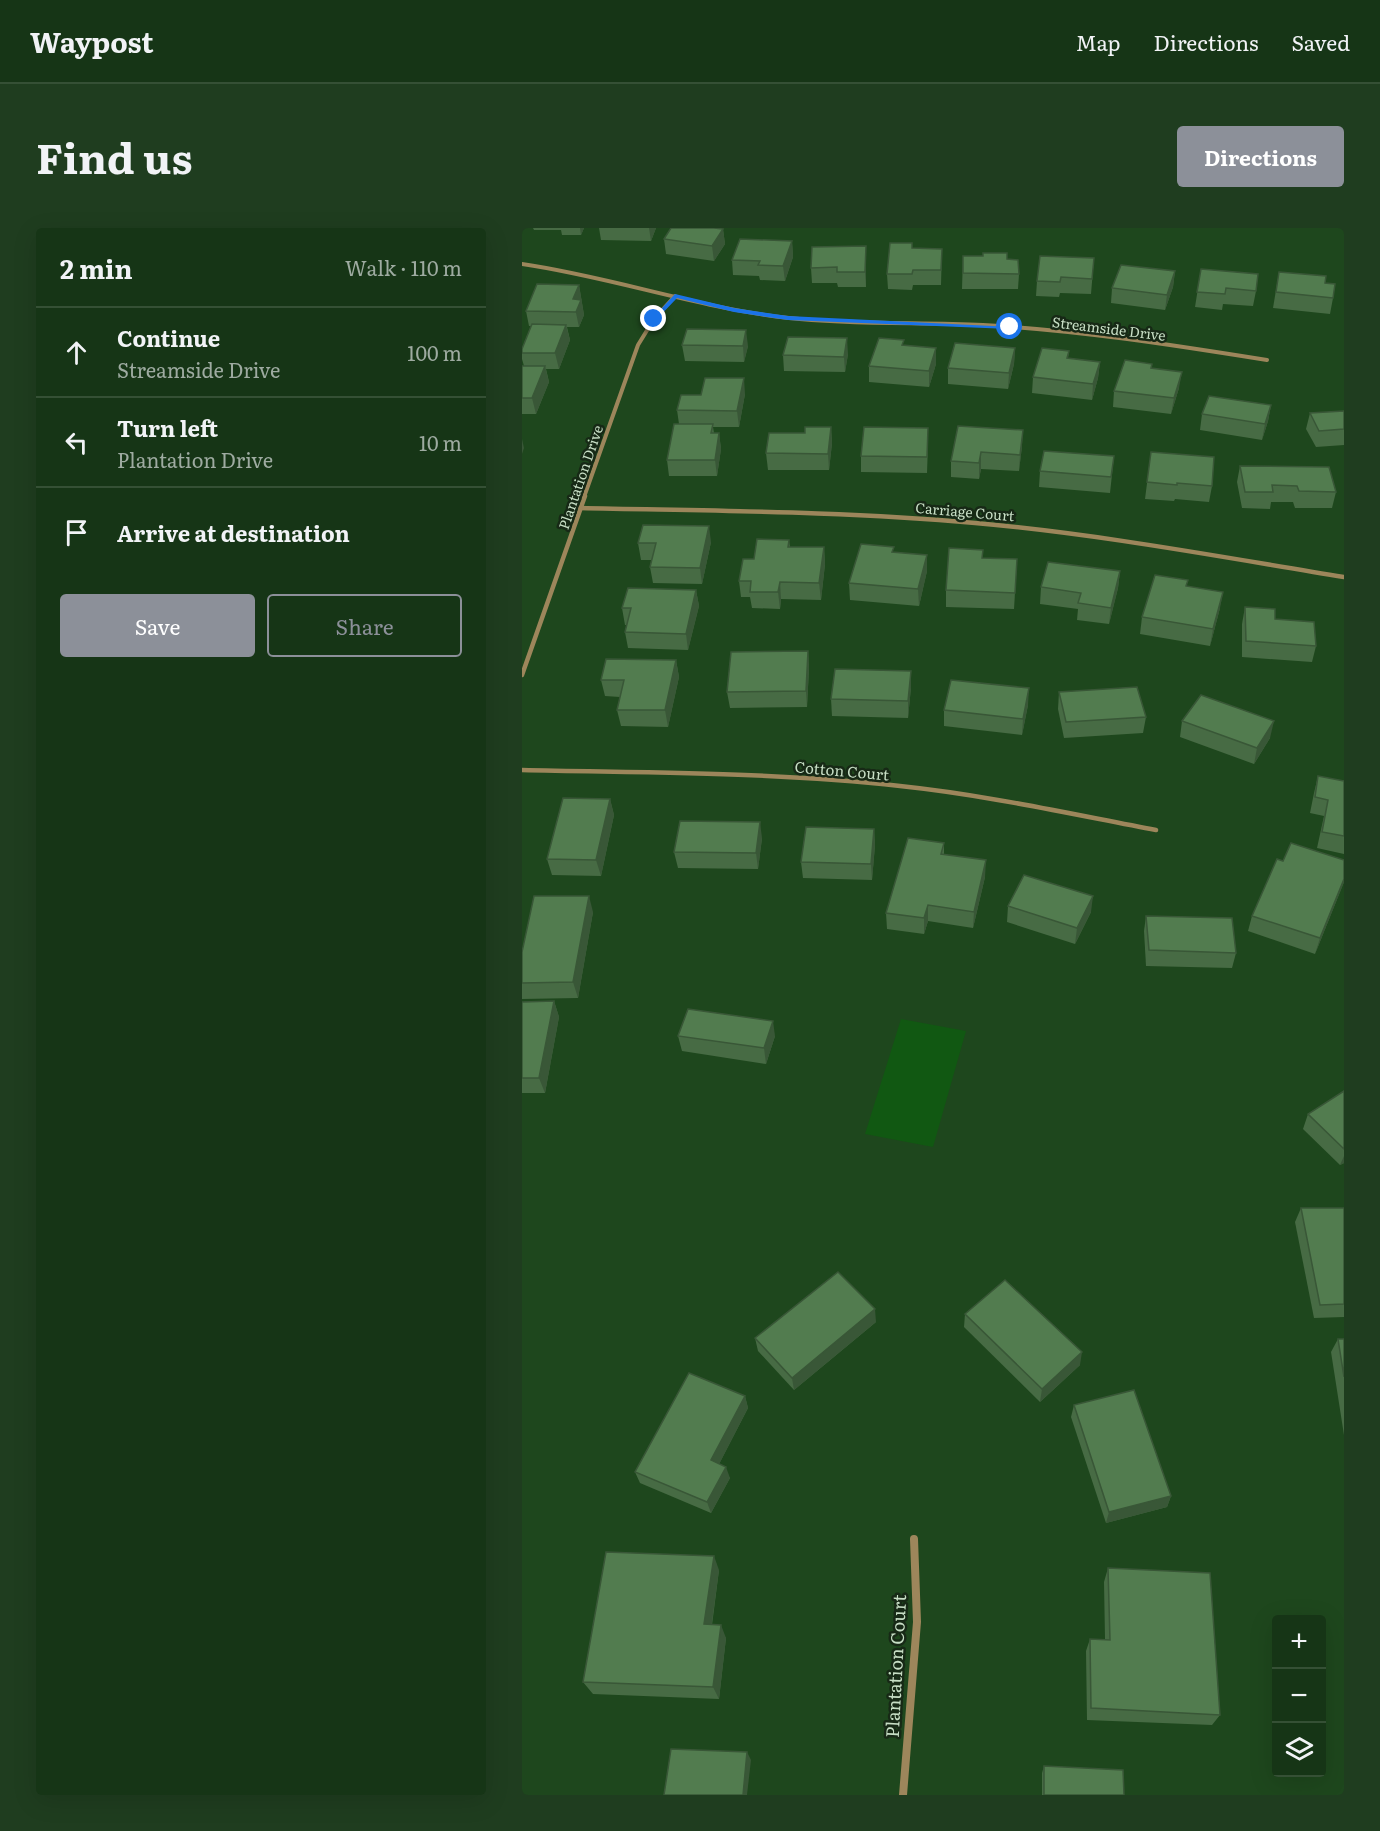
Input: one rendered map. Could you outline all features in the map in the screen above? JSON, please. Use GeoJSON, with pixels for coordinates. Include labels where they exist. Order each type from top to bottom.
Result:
{"type":"FeatureCollection","features":[{"type":"Feature","properties":{"kind":"street","name":"Streamside Drive"},"geometry":{"type":"LineString","coordinates":[[522,264],[586,273],[734,310],[788,318],[1010,327],[1207,350],[1267,360]]}},
{"type":"Feature","properties":{"kind":"street","name":"Plantation Drive"},"geometry":{"type":"LineString","coordinates":[[522,675],[638,345],[654,319],[675,296]]}},
{"type":"Feature","properties":{"kind":"street","name":"Carriage Court"},"geometry":{"type":"LineString","coordinates":[[580,508],[866,516],[975,523],[1094,537],[1344,577]]}},
{"type":"Feature","properties":{"kind":"street","name":"Cotton Court"},"geometry":{"type":"LineString","coordinates":[[522,770],[779,777],[866,782],[976,796],[1156,830]]}},
{"type":"Feature","properties":{"kind":"street","name":"Plantation Court"},"geometry":{"type":"LineString","coordinates":[[903,1795],[917,1622],[914,1539]]}},
{"type":"Feature","properties":{"kind":"green space"},"geometry":{"type":"Polygon","coordinates":[[[901,1019],[966,1031],[933,1147],[865,1134],[901,1019]]]}},
{"type":"Feature","properties":{"kind":"building"},"geometry":{"type":"Polygon","coordinates":[[[671,228],[723,229],[712,246],[664,239],[671,228]]]}},
{"type":"Feature","properties":{"kind":"building"},"geometry":{"type":"Polygon","coordinates":[[[740,239],[792,241],[783,266],[758,265],[760,261],[732,260],[740,239]]]}},
{"type":"Feature","properties":{"kind":"building"},"geometry":{"type":"Polygon","coordinates":[[[890,243],[912,243],[912,248],[942,249],[941,270],[913,270],[912,274],[887,274],[890,243]]]}},
{"type":"Feature","properties":{"kind":"building"},"geometry":{"type":"Polygon","coordinates":[[[866,246],[865,272],[837,272],[837,267],[811,268],[812,247],[866,246]]]}},
{"type":"Feature","properties":{"kind":"building"},"geometry":{"type":"Polygon","coordinates":[[[983,253],[1007,253],[1007,259],[1018,260],[1019,274],[963,273],[963,256],[983,256],[983,253]]]}},
{"type":"Feature","properties":{"kind":"building"},"geometry":{"type":"Polygon","coordinates":[[[1040,256],[1094,258],[1092,279],[1061,277],[1060,282],[1037,281],[1040,256]]]}},
{"type":"Feature","properties":{"kind":"building"},"geometry":{"type":"Polygon","coordinates":[[[1121,265],[1175,271],[1167,295],[1112,288],[1121,265]]]}},
{"type":"Feature","properties":{"kind":"building"},"geometry":{"type":"Polygon","coordinates":[[[1201,269],[1258,274],[1256,291],[1226,288],[1225,294],[1197,292],[1201,269]]]}},
{"type":"Feature","properties":{"kind":"building"},"geometry":{"type":"Polygon","coordinates":[[[1279,272],[1326,276],[1325,283],[1335,284],[1333,298],[1276,292],[1279,272]]]}},
{"type":"Feature","properties":{"kind":"building"},"geometry":{"type":"Polygon","coordinates":[[[537,284],[579,285],[573,299],[581,300],[576,312],[526,311],[537,284]]]}},
{"type":"Feature","properties":{"kind":"building"},"geometry":{"type":"Polygon","coordinates":[[[532,324],[566,325],[555,353],[522,353],[532,324]]]}},
{"type":"Feature","properties":{"kind":"building"},"geometry":{"type":"Polygon","coordinates":[[[687,329],[746,330],[743,346],[682,345],[687,329]]]}},
{"type":"Feature","properties":{"kind":"building"},"geometry":{"type":"Polygon","coordinates":[[[788,337],[847,338],[844,357],[783,355],[788,337]]]}},
{"type":"Feature","properties":{"kind":"building"},"geometry":{"type":"Polygon","coordinates":[[[879,338],[904,340],[902,345],[936,348],[929,371],[869,366],[879,338]]]}},
{"type":"Feature","properties":{"kind":"building"},"geometry":{"type":"Polygon","coordinates":[[[955,343],[1015,348],[1009,373],[948,368],[955,343]]]}},
{"type":"Feature","properties":{"kind":"building"},"geometry":{"type":"Polygon","coordinates":[[[1042,348],[1069,351],[1067,358],[1100,362],[1093,384],[1033,377],[1042,348]]]}},
{"type":"Feature","properties":{"kind":"building"},"geometry":{"type":"Polygon","coordinates":[[[1125,360],[1152,364],[1151,368],[1182,372],[1174,398],[1114,391],[1125,360]]]}},
{"type":"Feature","properties":{"kind":"building"},"geometry":{"type":"Polygon","coordinates":[[[522,366],[545,366],[532,398],[522,398],[522,366]]]}},
{"type":"Feature","properties":{"kind":"building"},"geometry":{"type":"Polygon","coordinates":[[[705,378],[744,378],[737,411],[677,410],[681,395],[701,395],[705,378]]]}},
{"type":"Feature","properties":{"kind":"building"},"geometry":{"type":"Polygon","coordinates":[[[1209,396],[1271,405],[1265,424],[1202,414],[1209,396]]]}},
{"type":"Feature","properties":{"kind":"building"},"geometry":{"type":"Polygon","coordinates":[[[1344,411],[1344,429],[1319,431],[1310,413],[1344,411]]]}},
{"type":"Feature","properties":{"kind":"building"},"geometry":{"type":"Polygon","coordinates":[[[674,424],[713,424],[711,433],[719,433],[715,460],[667,460],[674,424]]]}},
{"type":"Feature","properties":{"kind":"building"},"geometry":{"type":"Polygon","coordinates":[[[958,426],[1023,430],[1020,455],[981,452],[979,463],[951,461],[958,426]]]}},
{"type":"Feature","properties":{"kind":"building"},"geometry":{"type":"Polygon","coordinates":[[[805,427],[831,427],[828,454],[766,453],[769,433],[805,433],[805,427]]]}},
{"type":"Feature","properties":{"kind":"building"},"geometry":{"type":"Polygon","coordinates":[[[864,427],[928,428],[927,457],[861,456],[864,427]]]}},
{"type":"Feature","properties":{"kind":"building"},"geometry":{"type":"Polygon","coordinates":[[[1044,451],[1114,456],[1111,477],[1040,471],[1044,451]]]}},
{"type":"Feature","properties":{"kind":"building"},"geometry":{"type":"Polygon","coordinates":[[[1151,452],[1214,457],[1212,486],[1147,482],[1151,452]]]}},
{"type":"Feature","properties":{"kind":"building"},"geometry":{"type":"Polygon","coordinates":[[[1240,466],[1329,467],[1336,492],[1299,491],[1297,486],[1272,485],[1273,492],[1245,492],[1240,466]]]}},
{"type":"Feature","properties":{"kind":"building"},"geometry":{"type":"Polygon","coordinates":[[[643,525],[709,526],[700,568],[650,567],[656,543],[638,543],[643,525]]]}},
{"type":"Feature","properties":{"kind":"building"},"geometry":{"type":"Polygon","coordinates":[[[757,539],[789,540],[788,547],[824,547],[819,583],[780,582],[778,592],[750,592],[751,581],[739,581],[743,559],[754,559],[757,539]]]}},
{"type":"Feature","properties":{"kind":"building"},"geometry":{"type":"Polygon","coordinates":[[[861,544],[894,547],[892,552],[927,555],[918,589],[849,583],[861,544]]]}},
{"type":"Feature","properties":{"kind":"building"},"geometry":{"type":"Polygon","coordinates":[[[949,548],[983,550],[982,558],[1017,559],[1015,593],[946,590],[949,548]]]}},
{"type":"Feature","properties":{"kind":"building"},"geometry":{"type":"Polygon","coordinates":[[[1048,562],[1120,571],[1111,608],[1078,603],[1081,593],[1041,587],[1048,562]]]}},
{"type":"Feature","properties":{"kind":"building"},"geometry":{"type":"Polygon","coordinates":[[[1155,575],[1188,580],[1186,586],[1223,592],[1213,629],[1142,617],[1155,575]]]}},
{"type":"Feature","properties":{"kind":"building"},"geometry":{"type":"Polygon","coordinates":[[[628,588],[696,590],[686,634],[625,632],[631,608],[622,608],[628,588]]]}},
{"type":"Feature","properties":{"kind":"building"},"geometry":{"type":"Polygon","coordinates":[[[1245,607],[1275,609],[1275,619],[1314,622],[1316,646],[1246,641],[1245,607]]]}},
{"type":"Feature","properties":{"kind":"building"},"geometry":{"type":"Polygon","coordinates":[[[808,651],[806,691],[727,692],[731,652],[808,651]]]}},
{"type":"Feature","properties":{"kind":"building"},"geometry":{"type":"Polygon","coordinates":[[[606,659],[676,660],[665,710],[617,710],[624,680],[601,680],[606,659]]]}},
{"type":"Feature","properties":{"kind":"building"},"geometry":{"type":"Polygon","coordinates":[[[835,669],[911,671],[908,701],[831,699],[835,669]]]}},
{"type":"Feature","properties":{"kind":"building"},"geometry":{"type":"Polygon","coordinates":[[[951,680],[1029,688],[1023,719],[944,710],[951,680]]]}},
{"type":"Feature","properties":{"kind":"building"},"geometry":{"type":"Polygon","coordinates":[[[1137,687],[1146,717],[1066,722],[1059,692],[1137,687]]]}},
{"type":"Feature","properties":{"kind":"building"},"geometry":{"type":"Polygon","coordinates":[[[1201,695],[1274,721],[1257,748],[1182,721],[1201,695]]]}},
{"type":"Feature","properties":{"kind":"building"},"geometry":{"type":"Polygon","coordinates":[[[1318,776],[1344,781],[1344,836],[1322,832],[1328,800],[1315,797],[1318,776]]]}},
{"type":"Feature","properties":{"kind":"building"},"geometry":{"type":"Polygon","coordinates":[[[563,798],[610,799],[596,860],[547,859],[563,798]]]}},
{"type":"Feature","properties":{"kind":"building"},"geometry":{"type":"Polygon","coordinates":[[[680,821],[760,822],[756,853],[674,852],[680,821]]]}},
{"type":"Feature","properties":{"kind":"building"},"geometry":{"type":"Polygon","coordinates":[[[806,827],[874,829],[871,864],[801,862],[806,827]]]}},
{"type":"Feature","properties":{"kind":"building"},"geometry":{"type":"Polygon","coordinates":[[[908,838],[944,843],[941,854],[986,860],[974,912],[928,905],[924,918],[886,913],[908,838]]]}},
{"type":"Feature","properties":{"kind":"building"},"geometry":{"type":"Polygon","coordinates":[[[1291,843],[1344,860],[1344,879],[1320,938],[1252,916],[1277,859],[1283,861],[1291,843]]]}},
{"type":"Feature","properties":{"kind":"building"},"geometry":{"type":"Polygon","coordinates":[[[1024,875],[1093,896],[1077,928],[1008,906],[1024,875]]]}},
{"type":"Feature","properties":{"kind":"building"},"geometry":{"type":"Polygon","coordinates":[[[534,896],[589,896],[573,982],[522,983],[522,952],[534,896]]]}},
{"type":"Feature","properties":{"kind":"building"},"geometry":{"type":"Polygon","coordinates":[[[1146,916],[1232,918],[1236,953],[1149,950],[1146,916]]]}},
{"type":"Feature","properties":{"kind":"building"},"geometry":{"type":"Polygon","coordinates":[[[554,1001],[539,1078],[522,1078],[522,1002],[554,1001]]]}},
{"type":"Feature","properties":{"kind":"building"},"geometry":{"type":"Polygon","coordinates":[[[688,1009],[773,1021],[764,1048],[678,1036],[688,1009]]]}},
{"type":"Feature","properties":{"kind":"building"},"geometry":{"type":"Polygon","coordinates":[[[1344,1091],[1344,1149],[1308,1114],[1344,1091]]]}},
{"type":"Feature","properties":{"kind":"building"},"geometry":{"type":"Polygon","coordinates":[[[1301,1208],[1344,1208],[1344,1304],[1320,1305],[1301,1208]]]}},
{"type":"Feature","properties":{"kind":"building"},"geometry":{"type":"Polygon","coordinates":[[[838,1272],[875,1309],[792,1378],[755,1338],[838,1272]]]}},
{"type":"Feature","properties":{"kind":"building"},"geometry":{"type":"Polygon","coordinates":[[[1005,1280],[1082,1352],[1042,1389],[965,1314],[1005,1280]]]}},
{"type":"Feature","properties":{"kind":"building"},"geometry":{"type":"Polygon","coordinates":[[[1338,1339],[1344,1339],[1344,1377],[1338,1339]]]}},
{"type":"Feature","properties":{"kind":"building"},"geometry":{"type":"Polygon","coordinates":[[[689,1373],[745,1396],[711,1460],[726,1467],[707,1502],[635,1472],[689,1373]]]}},
{"type":"Feature","properties":{"kind":"building"},"geometry":{"type":"Polygon","coordinates":[[[1134,1390],[1171,1496],[1109,1512],[1074,1405],[1134,1390]]]}},
{"type":"Feature","properties":{"kind":"building"},"geometry":{"type":"Polygon","coordinates":[[[606,1552],[714,1556],[704,1624],[721,1625],[713,1687],[583,1682],[606,1552]]]}},
{"type":"Feature","properties":{"kind":"building"},"geometry":{"type":"Polygon","coordinates":[[[1108,1568],[1210,1573],[1220,1715],[1091,1708],[1090,1639],[1110,1640],[1108,1568]]]}},
{"type":"Feature","properties":{"kind":"building"},"geometry":{"type":"Polygon","coordinates":[[[671,1749],[747,1752],[743,1795],[664,1795],[671,1749]]]}},
{"type":"Feature","properties":{"kind":"building"},"geometry":{"type":"Polygon","coordinates":[[[1044,1766],[1123,1770],[1124,1795],[1044,1795],[1044,1766]]]}},
{"type":"Feature","properties":{"kind":"route"},"geometry":{"type":"LineString","coordinates":[[654,319],[675,296],[734,310],[788,318],[838,322],[948,323],[1010,327]]}}]}
